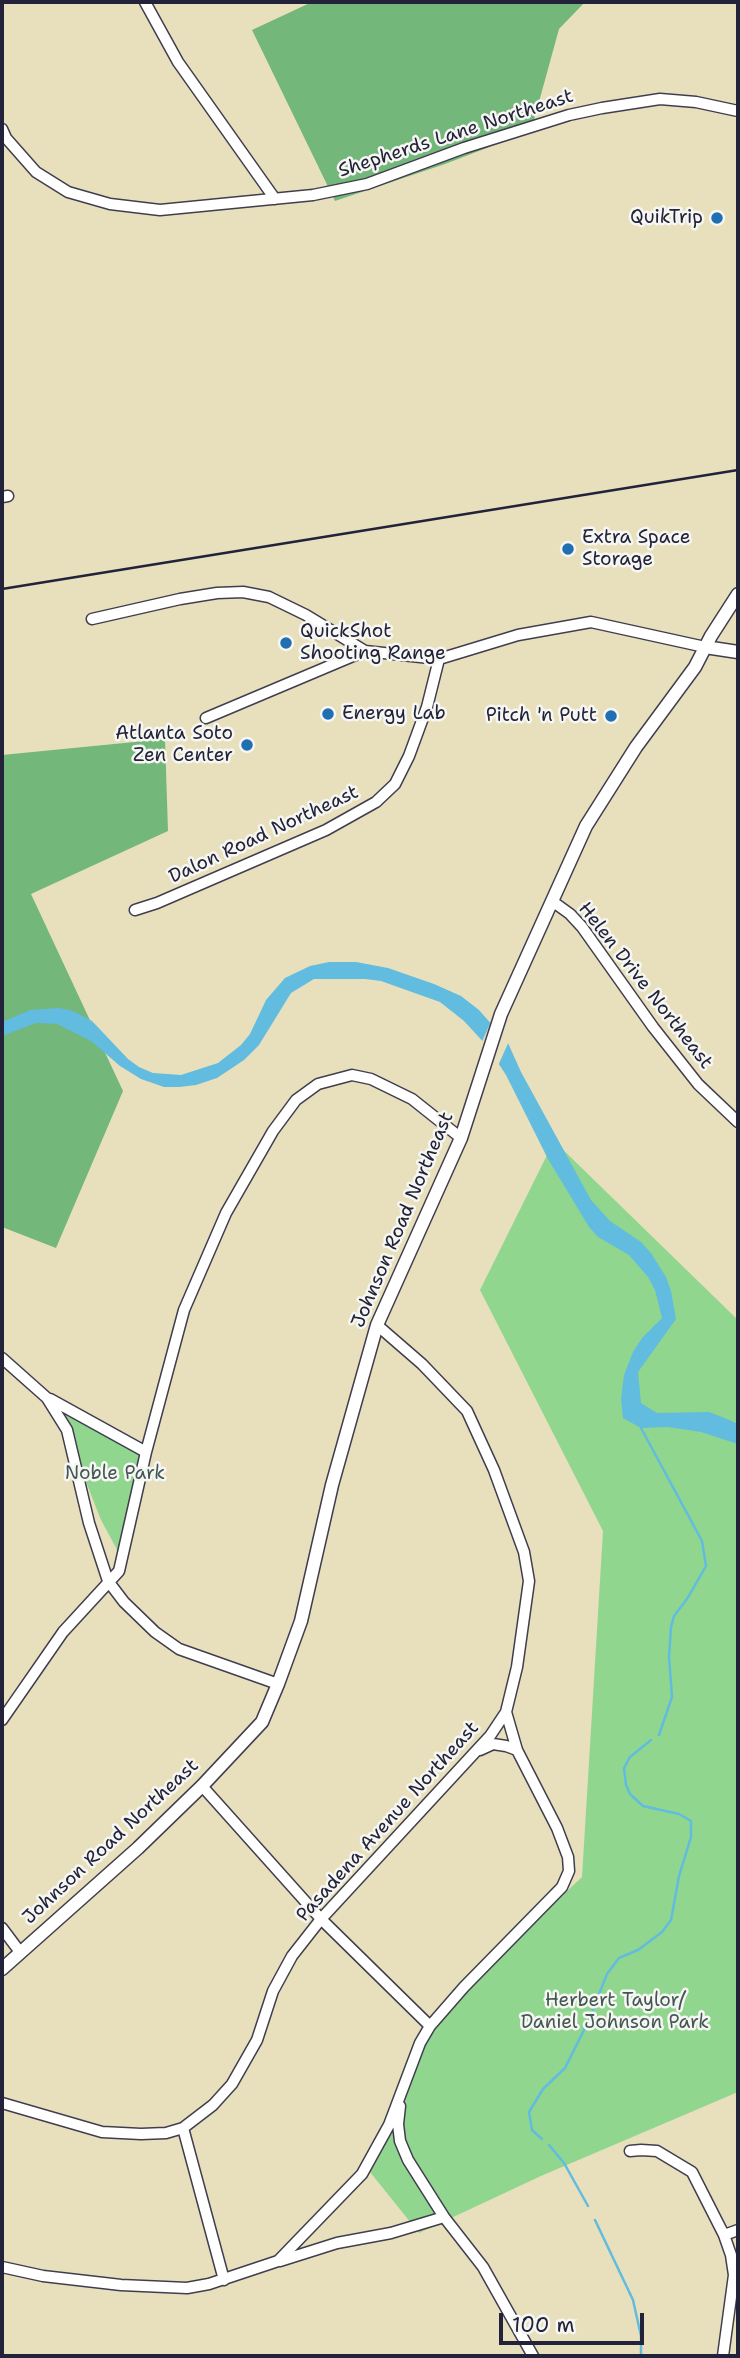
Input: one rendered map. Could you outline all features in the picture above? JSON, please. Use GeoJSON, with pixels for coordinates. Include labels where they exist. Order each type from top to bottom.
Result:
{"type":"FeatureCollection","features":[{"type":"Feature","properties":{"kind":"street"},"geometry":{"type":"LineString","coordinates":[[145,2],[177,62],[275,199]]}},
{"type":"Feature","properties":{"kind":"street","name":"Shepherds Lane Northeast"},"geometry":{"type":"LineString","coordinates":[[2,129],[6,138],[36,172],[68,192],[110,204],[160,210],[316,195],[367,184],[569,115],[602,108],[660,99],[696,102],[738,111]]}},
{"type":"Feature","properties":{"kind":"street"},"geometry":{"type":"LineString","coordinates":[[92,619],[180,599],[243,592],[269,597],[306,615],[365,652],[439,659],[518,635],[591,622],[738,652]]}},
{"type":"Feature","properties":{"kind":"street","name":"Johnson Road Northeast"},"geometry":{"type":"LineString","coordinates":[[2,1969],[138,1848],[202,1786],[262,1722],[301,1621],[332,1485],[377,1325],[461,1138],[501,1014],[586,826],[607,790],[695,667],[738,594]]}},
{"type":"Feature","properties":{"kind":"street"},"geometry":{"type":"LineString","coordinates":[[206,718],[365,652]]}},
{"type":"Feature","properties":{"kind":"street","name":"Dalon Road Northeast"},"geometry":{"type":"LineString","coordinates":[[135,910],[157,904],[326,830],[376,802],[395,784],[410,757],[428,707],[439,659]]}},
{"type":"Feature","properties":{"kind":"street","name":"Helen Drive Northeast"},"geometry":{"type":"LineString","coordinates":[[552,901],[582,927],[653,1027],[698,1084],[738,1122]]}},
{"type":"Feature","properties":{"kind":"street"},"geometry":{"type":"LineString","coordinates":[[2,1720],[63,1632],[119,1571],[146,1452],[184,1310],[226,1213],[273,1131],[296,1100],[318,1084],[352,1075],[370,1079],[412,1099],[461,1138]]}},
{"type":"Feature","properties":{"kind":"street","name":"Pasadena Avenue Northeast"},"geometry":{"type":"LineString","coordinates":[[2,2103],[102,2132],[166,2133],[183,2128],[213,2105],[232,2084],[257,2040],[273,1991],[292,1956],[321,1919],[477,1751],[506,1712],[517,1667],[529,1581],[524,1552],[494,1470],[467,1411],[422,1364],[377,1325]]}},
{"type":"Feature","properties":{"kind":"street"},"geometry":{"type":"LineString","coordinates":[[2,1358],[47,1398],[146,1452]]}},
{"type":"Feature","properties":{"kind":"street"},"geometry":{"type":"LineString","coordinates":[[47,1398],[67,1430],[89,1523],[108,1581],[124,1602],[155,1632],[179,1649],[278,1684]]}},
{"type":"Feature","properties":{"kind":"street"},"geometry":{"type":"LineString","coordinates":[[506,1712],[517,1751],[557,1828],[568,1857],[569,1871],[562,1887],[464,1987],[430,2026],[407,2076],[398,2124],[400,2141],[408,2160],[444,2217],[483,2267],[533,2356]]}},
{"type":"Feature","properties":{"kind":"street"},"geometry":{"type":"LineString","coordinates":[[477,1751],[493,1744],[506,1745],[517,1751]]}},
{"type":"Feature","properties":{"kind":"street"},"geometry":{"type":"LineString","coordinates":[[202,1786],[321,1919],[430,2026]]}},
{"type":"Feature","properties":{"kind":"street"},"geometry":{"type":"LineString","coordinates":[[2,1928],[20,1952]]}},
{"type":"Feature","properties":{"kind":"street"},"geometry":{"type":"LineString","coordinates":[[278,2261],[362,2174],[402,2095]]}},
{"type":"Feature","properties":{"kind":"street"},"geometry":{"type":"LineString","coordinates":[[183,2128],[224,2280]]}},
{"type":"Feature","properties":{"kind":"street"},"geometry":{"type":"LineString","coordinates":[[630,2151],[657,2151],[692,2172],[724,2235],[731,2255],[736,2289],[723,2356]]}},
{"type":"Feature","properties":{"kind":"street"},"geometry":{"type":"LineString","coordinates":[[2,2267],[43,2276],[145,2287],[187,2287],[224,2280],[337,2243],[391,2233],[444,2217]]}},
{"type":"Feature","properties":{"kind":"street"},"geometry":{"type":"LineString","coordinates":[[724,2235],[738,2230]]}},
{"type":"Feature","properties":{"kind":"green space"},"geometry":{"type":"Polygon","coordinates":[[[312,2],[585,2],[559,29],[531,131],[445,164],[335,201],[252,30],[312,2]]]}},
{"type":"Feature","properties":{"kind":"green space"},"geometry":{"type":"Polygon","coordinates":[[[165,739],[168,831],[31,894],[123,1091],[56,1248],[2,1227],[2,755],[165,739]]]}},
{"type":"Feature","properties":{"kind":"green space","name":"Herbert Taylor/ Daniel Johnson Park"},"geometry":{"type":"Polygon","coordinates":[[[554,1141],[738,1320],[738,2092],[541,2176],[419,2233],[370,2172],[380,2133],[412,2082],[422,2028],[582,1877],[603,1531],[480,1290],[554,1141]]]}},
{"type":"Feature","properties":{"kind":"green space","name":"Noble Park"},"geometry":{"type":"Polygon","coordinates":[[[56,1406],[148,1458],[137,1516],[121,1557],[101,1520],[56,1406]]]}},
{"type":"Feature","properties":{"kind":"water"},"geometry":{"type":"Polygon","coordinates":[[[329,962],[356,962],[388,968],[461,996],[479,1010],[508,1043],[591,1200],[610,1221],[641,1242],[666,1277],[676,1319],[638,1372],[641,1403],[657,1413],[709,1412],[727,1419],[738,1424],[738,1444],[701,1432],[668,1427],[641,1428],[623,1418],[621,1399],[624,1375],[642,1338],[662,1318],[655,1290],[648,1277],[629,1255],[598,1237],[589,1227],[548,1159],[506,1075],[487,1046],[464,1021],[440,1002],[381,981],[314,979],[291,993],[259,1045],[244,1060],[217,1078],[179,1087],[164,1087],[141,1079],[120,1066],[91,1041],[57,1024],[36,1023],[2,1036],[2,1022],[30,1010],[59,1008],[73,1011],[92,1021],[139,1067],[153,1073],[181,1075],[218,1063],[241,1045],[250,1034],[266,1000],[285,978],[310,966],[329,962]]]}},
{"type":"Feature","properties":{"kind":"pier"},"geometry":{"type":"Polygon","coordinates":[[[492,1019],[510,1039],[497,1068],[481,1044],[492,1019]]]}},
{"type":"Feature","properties":{"kind":"waterway"},"geometry":{"type":"LineString","coordinates":[[641,1428],[702,1541],[706,1566],[674,1616],[669,1657],[672,1697],[659,1735]]}},
{"type":"Feature","properties":{"kind":"waterway"},"geometry":{"type":"LineString","coordinates":[[542,2139],[532,2130],[529,2112],[543,2089],[565,2068],[589,2020],[607,1974],[619,1958],[638,1950],[662,1932],[671,1920],[679,1876],[691,1837],[691,1821],[679,1814],[643,1806],[630,1794],[624,1768],[630,1757],[651,1740]]}},
{"type":"Feature","properties":{"kind":"waterway"},"geometry":{"type":"LineString","coordinates":[[549,2145],[564,2163],[588,2206]]}},
{"type":"Feature","properties":{"kind":"waterway"},"geometry":{"type":"LineString","coordinates":[[595,2220],[633,2300],[641,2336],[641,2356]]}},
{"type":"Feature","properties":{"kind":"railway"},"geometry":{"type":"LineString","coordinates":[[2,589],[738,470]]}},
{"type":"Feature","properties":{"kind":"place","name":"QuikTrip"},"geometry":{"type":"Point","coordinates":[717,218]}},
{"type":"Feature","properties":{"kind":"place","name":"Extra Space Storage"},"geometry":{"type":"Point","coordinates":[568,549]}},
{"type":"Feature","properties":{"kind":"place","name":"QuickShot Shooting Range"},"geometry":{"type":"Point","coordinates":[286,643]}},
{"type":"Feature","properties":{"kind":"place","name":"Energy Lab"},"geometry":{"type":"Point","coordinates":[328,714]}},
{"type":"Feature","properties":{"kind":"place","name":"Pitch 'n Putt"},"geometry":{"type":"Point","coordinates":[611,716]}},
{"type":"Feature","properties":{"kind":"place","name":"Atlanta Soto Zen Center"},"geometry":{"type":"Point","coordinates":[247,745]}}]}
